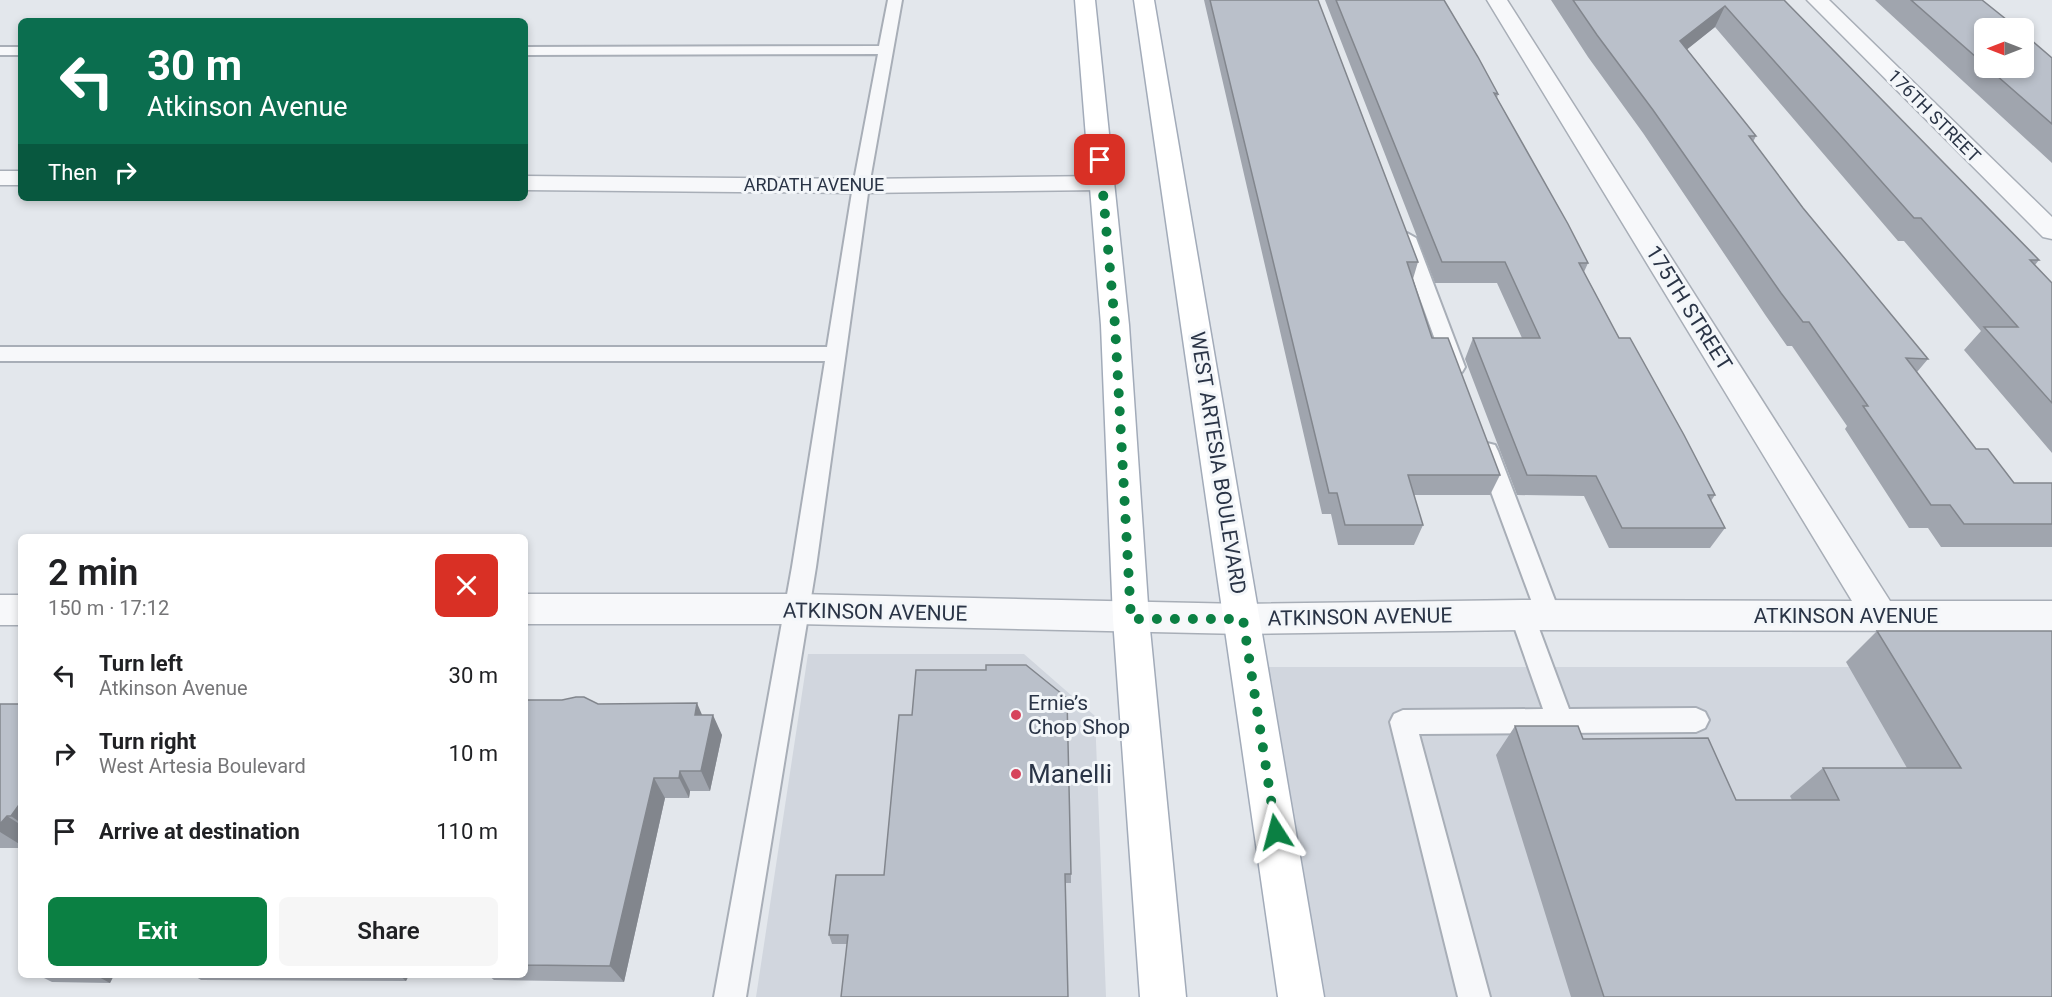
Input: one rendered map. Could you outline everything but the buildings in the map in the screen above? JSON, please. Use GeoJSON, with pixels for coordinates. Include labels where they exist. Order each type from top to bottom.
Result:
{"type":"FeatureCollection","features":[{"type":"Feature","properties":{"kind":"main road"},"geometry":{"type":"LineString","coordinates":[[1085,0],[1115,325],[1131,619],[1163,997]]}},
{"type":"Feature","properties":{"kind":"main road","name":"WEST ARTESIA BOULEVARD"},"geometry":{"type":"LineString","coordinates":[[1144,0],[1301,997]]}},
{"type":"Feature","properties":{"kind":"street","name":"175TH STREET"},"geometry":{"type":"LineString","coordinates":[[1497,0],[1880,616]]}},
{"type":"Feature","properties":{"kind":"street","name":"176TH STREET"},"geometry":{"type":"LineString","coordinates":[[1817,0],[2052,231]]}},
{"type":"Feature","properties":{"kind":"street"},"geometry":{"type":"LineString","coordinates":[[0,178],[18,178]]}},
{"type":"Feature","properties":{"kind":"street","name":"ARDATH AVENUE"},"geometry":{"type":"LineString","coordinates":[[528,183],[861,186],[1102,183]]}},
{"type":"Feature","properties":{"kind":"street","name":"ATKINSON AVENUE"},"geometry":{"type":"LineString","coordinates":[[528,609],[797,609],[1131,619],[1535,615],[2052,616]]}},
{"type":"Feature","properties":{"kind":"street"},"geometry":{"type":"LineString","coordinates":[[0,610],[18,610]]}},
{"type":"Feature","properties":{"kind":"lane"},"geometry":{"type":"LineString","coordinates":[[730,997],[797,609],[861,186],[895,0]]}},
{"type":"Feature","properties":{"kind":"lane"},"geometry":{"type":"LineString","coordinates":[[528,51],[887,50]]}},
{"type":"Feature","properties":{"kind":"lane"},"geometry":{"type":"LineString","coordinates":[[0,51],[18,51]]}},
{"type":"Feature","properties":{"kind":"lane"},"geometry":{"type":"LineString","coordinates":[[1401,224],[1460,381]]}},
{"type":"Feature","properties":{"kind":"lane"},"geometry":{"type":"LineString","coordinates":[[0,354],[837,354]]}},
{"type":"Feature","properties":{"kind":"lane"},"geometry":{"type":"LineString","coordinates":[[1481,437],[1535,615],[1560,721]]}},
{"type":"Feature","properties":{"kind":"lane"},"geometry":{"type":"LineString","coordinates":[[1474,997],[1403,722],[1696,720]]}},
{"type":"Feature","properties":{"kind":"shaded area"},"geometry":{"type":"Polygon","coordinates":[[[808,654],[1024,654],[1095,716],[1106,997],[756,997],[808,654]]]}},
{"type":"Feature","properties":{"kind":"shaded area"},"geometry":{"type":"Polygon","coordinates":[[[1264,667],[2052,667],[2052,997],[1319,997],[1264,667]]]}},
{"type":"Feature","properties":{"kind":"place","name":"Ernie’s Chop Shop"},"geometry":{"type":"Point","coordinates":[1016,715]}},
{"type":"Feature","properties":{"kind":"place","name":"Manelli"},"geometry":{"type":"Point","coordinates":[1016,774]}},
{"type":"Feature","properties":{"kind":"route"},"geometry":{"type":"LineString","coordinates":[[1100,160],[1115,325],[1131,619],[1243,619],[1276,832]]}}]}
